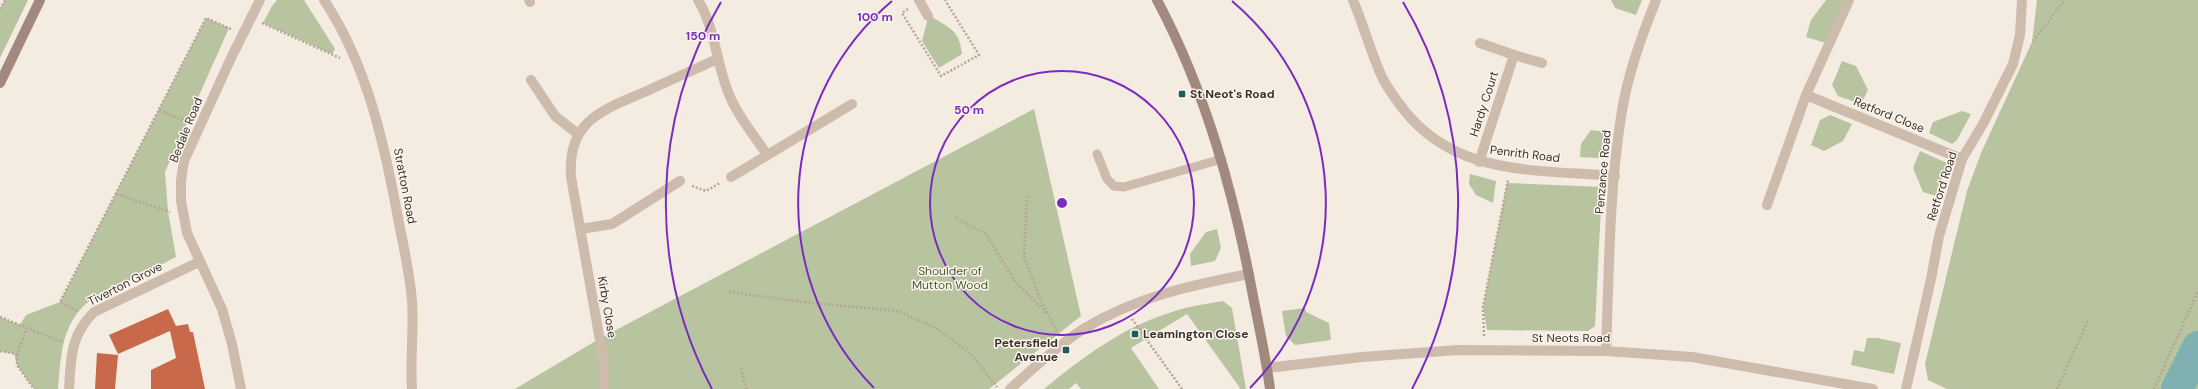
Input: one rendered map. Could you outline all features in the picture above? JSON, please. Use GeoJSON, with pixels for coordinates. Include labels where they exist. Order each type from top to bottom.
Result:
{"type":"FeatureCollection","features":[{"type":"Feature","properties":{"kind":"street"},"geometry":{"type":"LineString","coordinates":[[0,83],[40,0]]}},
{"type":"Feature","properties":{"kind":"street","name":"Bedale Road"},"geometry":{"type":"LineString","coordinates":[[240,389],[232,344],[222,309],[199,262],[187,233],[180,201],[181,181],[184,161],[242,34],[260,0]]}},
{"type":"Feature","properties":{"kind":"street","name":"Stratton Road"},"geometry":{"type":"LineString","coordinates":[[326,0],[348,42],[369,95],[382,141],[407,265],[412,301],[412,389]]}},
{"type":"Feature","properties":{"kind":"street"},"geometry":{"type":"LineString","coordinates":[[698,0],[706,12],[717,60],[732,101],[767,155]]}},
{"type":"Feature","properties":{"kind":"street"},"geometry":{"type":"LineString","coordinates":[[1157,0],[1198,92],[1222,159],[1249,274],[1270,389]]}},
{"type":"Feature","properties":{"kind":"street","name":"Penrith Road"},"geometry":{"type":"LineString","coordinates":[[1353,0],[1384,81],[1411,120],[1447,149],[1479,162],[1510,168],[1615,176]]}},
{"type":"Feature","properties":{"kind":"street","name":"Penzance Road"},"geometry":{"type":"LineString","coordinates":[[1606,351],[1615,176],[1621,117],[1634,58],[1656,0]]}},
{"type":"Feature","properties":{"kind":"street"},"geometry":{"type":"LineString","coordinates":[[1767,205],[1806,95],[1849,0]]}},
{"type":"Feature","properties":{"kind":"street","name":"Retford Road"},"geometry":{"type":"LineString","coordinates":[[1906,389],[1931,279],[1939,236],[1962,159],[1983,124],[2013,64],[2020,35],[2022,0]]}},
{"type":"Feature","properties":{"kind":"street"},"geometry":{"type":"LineString","coordinates":[[916,3],[928,16]]}},
{"type":"Feature","properties":{"kind":"street"},"geometry":{"type":"LineString","coordinates":[[1480,43],[1542,63]]}},
{"type":"Feature","properties":{"kind":"street","name":"Hardy Court"},"geometry":{"type":"LineString","coordinates":[[1479,162],[1514,55]]}},
{"type":"Feature","properties":{"kind":"street","name":"Kirby Close"},"geometry":{"type":"LineString","coordinates":[[606,389],[604,363],[570,162],[578,134],[596,114],[606,108],[717,60]]}},
{"type":"Feature","properties":{"kind":"street"},"geometry":{"type":"LineString","coordinates":[[531,80],[554,116],[578,134]]}},
{"type":"Feature","properties":{"kind":"street","name":"Retford Close"},"geometry":{"type":"LineString","coordinates":[[1806,95],[1962,159]]}},
{"type":"Feature","properties":{"kind":"street"},"geometry":{"type":"LineString","coordinates":[[731,177],[852,104]]}},
{"type":"Feature","properties":{"kind":"street"},"geometry":{"type":"LineString","coordinates":[[581,229],[612,224],[680,181]]}},
{"type":"Feature","properties":{"kind":"street","name":"Tiverton Grove"},"geometry":{"type":"LineString","coordinates":[[69,389],[75,337],[88,317],[94,312],[199,262]]}},
{"type":"Feature","properties":{"kind":"street"},"geometry":{"type":"LineString","coordinates":[[1010,389],[1059,347],[1085,328],[1124,309],[1175,290],[1249,274]]}},
{"type":"Feature","properties":{"kind":"street","name":"St Neots Road"},"geometry":{"type":"LineString","coordinates":[[1267,368],[1362,357],[1458,350],[1606,351],[1692,357],[1873,389]]}},
{"type":"Feature","properties":{"kind":"lane"},"geometry":{"type":"LineString","coordinates":[[1097,154],[1107,179],[1114,186],[1124,187],[1222,159]]}},
{"type":"Feature","properties":{"kind":"path"},"geometry":{"type":"LineString","coordinates":[[0,9],[5,0]]}},
{"type":"Feature","properties":{"kind":"path"},"geometry":{"type":"LineString","coordinates":[[916,3],[902,13],[941,76],[979,55],[945,0]]}},
{"type":"Feature","properties":{"kind":"path"},"geometry":{"type":"LineString","coordinates":[[2032,42],[2064,0]]}},
{"type":"Feature","properties":{"kind":"path"},"geometry":{"type":"LineString","coordinates":[[88,317],[60,302],[206,18],[242,34]]}},
{"type":"Feature","properties":{"kind":"path"},"geometry":{"type":"LineString","coordinates":[[250,18],[357,66]]}},
{"type":"Feature","properties":{"kind":"path"},"geometry":{"type":"LineString","coordinates":[[159,110],[200,127]]}},
{"type":"Feature","properties":{"kind":"path"},"geometry":{"type":"LineString","coordinates":[[1485,351],[1483,307],[1510,168]]}},
{"type":"Feature","properties":{"kind":"path"},"geometry":{"type":"LineString","coordinates":[[680,181],[706,191],[731,177]]}},
{"type":"Feature","properties":{"kind":"path"},"geometry":{"type":"LineString","coordinates":[[116,194],[183,216]]}},
{"type":"Feature","properties":{"kind":"path"},"geometry":{"type":"LineString","coordinates":[[1027,196],[1024,256],[1059,336]]}},
{"type":"Feature","properties":{"kind":"path"},"geometry":{"type":"LineString","coordinates":[[956,218],[986,234],[1014,280],[1049,316]]}},
{"type":"Feature","properties":{"kind":"path"},"geometry":{"type":"LineString","coordinates":[[2154,389],[2198,291]]}},
{"type":"Feature","properties":{"kind":"path"},"geometry":{"type":"LineString","coordinates":[[730,292],[804,302],[898,311],[938,329],[971,354],[998,389]]}},
{"type":"Feature","properties":{"kind":"path"},"geometry":{"type":"LineString","coordinates":[[1124,309],[1182,389]]}},
{"type":"Feature","properties":{"kind":"path"},"geometry":{"type":"LineString","coordinates":[[0,317],[73,347]]}},
{"type":"Feature","properties":{"kind":"path"},"geometry":{"type":"LineString","coordinates":[[2057,389],[2088,320]]}},
{"type":"Feature","properties":{"kind":"path"},"geometry":{"type":"LineString","coordinates":[[27,328],[17,354],[17,365],[34,389]]}},
{"type":"Feature","properties":{"kind":"path"},"geometry":{"type":"LineString","coordinates":[[0,351],[17,354]]}},
{"type":"Feature","properties":{"kind":"path"},"geometry":{"type":"LineString","coordinates":[[741,368],[746,389]]}},
{"type":"Feature","properties":{"kind":"green space"},"geometry":{"type":"Polygon","coordinates":[[[5,0],[28,0],[0,58],[0,9],[5,0]]]}},
{"type":"Feature","properties":{"kind":"green space"},"geometry":{"type":"Polygon","coordinates":[[[277,0],[304,0],[335,49],[332,54],[263,23],[277,0]]]}},
{"type":"Feature","properties":{"kind":"green space"},"geometry":{"type":"Polygon","coordinates":[[[1611,0],[1642,0],[1636,15],[1615,8],[1611,0]]]}},
{"type":"Feature","properties":{"kind":"green space"},"geometry":{"type":"Polygon","coordinates":[[[1826,0],[1846,0],[1829,44],[1806,37],[1811,20],[1826,0]]]}},
{"type":"Feature","properties":{"kind":"green space"},"geometry":{"type":"Polygon","coordinates":[[[2037,0],[2198,0],[2198,389],[1947,389],[1928,380],[1925,364],[1967,191],[1981,153],[2032,42],[2037,0]]]}},
{"type":"Feature","properties":{"kind":"green space"},"geometry":{"type":"Polygon","coordinates":[[[932,17],[949,27],[956,34],[961,46],[962,54],[939,68],[922,41],[928,18],[932,17]]]}},
{"type":"Feature","properties":{"kind":"green space"},"geometry":{"type":"Polygon","coordinates":[[[206,18],[229,28],[165,172],[168,211],[176,257],[88,302],[79,311],[67,331],[60,365],[58,389],[34,389],[17,365],[14,354],[0,351],[0,317],[20,325],[26,315],[60,302],[206,18]]]}},
{"type":"Feature","properties":{"kind":"green space"},"geometry":{"type":"Polygon","coordinates":[[[1842,61],[1856,66],[1868,90],[1861,104],[1838,96],[1832,85],[1842,61]]]}},
{"type":"Feature","properties":{"kind":"green space","name":"Shoulder of Mutton Wood"},"geometry":{"type":"Polygon","coordinates":[[[1034,109],[1081,316],[989,389],[515,389],[599,339],[1034,109]]]}},
{"type":"Feature","properties":{"kind":"green space"},"geometry":{"type":"Polygon","coordinates":[[[1962,111],[1971,114],[1957,140],[1952,144],[1929,133],[1933,122],[1962,111]]]}},
{"type":"Feature","properties":{"kind":"green space"},"geometry":{"type":"Polygon","coordinates":[[[1830,115],[1852,124],[1843,141],[1824,151],[1811,145],[1820,120],[1830,115]]]}},
{"type":"Feature","properties":{"kind":"green space"},"geometry":{"type":"Polygon","coordinates":[[[1591,130],[1607,132],[1605,154],[1598,158],[1580,157],[1581,144],[1591,130]]]}},
{"type":"Feature","properties":{"kind":"green space"},"geometry":{"type":"Polygon","coordinates":[[[1920,151],[1947,163],[1936,196],[1923,192],[1913,168],[1920,151]]]}},
{"type":"Feature","properties":{"kind":"green space"},"geometry":{"type":"Polygon","coordinates":[[[1470,174],[1496,181],[1493,203],[1476,195],[1469,184],[1470,174]]]}},
{"type":"Feature","properties":{"kind":"green space"},"geometry":{"type":"Polygon","coordinates":[[[1507,183],[1602,187],[1595,326],[1588,331],[1487,330],[1483,307],[1507,183]]]}},
{"type":"Feature","properties":{"kind":"green space"},"geometry":{"type":"Polygon","coordinates":[[[1217,229],[1221,248],[1215,261],[1191,266],[1190,254],[1206,232],[1217,229]]]}},
{"type":"Feature","properties":{"kind":"green space"},"geometry":{"type":"Polygon","coordinates":[[[1223,301],[1232,308],[1246,389],[1239,389],[1240,388],[1187,314],[1131,348],[1159,389],[1081,389],[1076,383],[1069,389],[1044,389],[1104,344],[1137,326],[1154,318],[1178,310],[1223,301]]]}},
{"type":"Feature","properties":{"kind":"green space"},"geometry":{"type":"Polygon","coordinates":[[[1305,308],[1306,312],[1329,323],[1331,340],[1295,345],[1286,336],[1282,311],[1305,308]]]}},
{"type":"Feature","properties":{"kind":"green space"},"geometry":{"type":"Polygon","coordinates":[[[1867,338],[1877,338],[1901,343],[1894,374],[1851,365],[1854,350],[1864,352],[1867,338]]]}},
{"type":"Feature","properties":{"kind":"building"},"geometry":{"type":"Polygon","coordinates":[[[168,309],[176,326],[188,324],[190,332],[193,332],[205,389],[151,389],[151,370],[176,358],[170,331],[118,354],[109,335],[168,309]]]}},
{"type":"Feature","properties":{"kind":"building"},"geometry":{"type":"Polygon","coordinates":[[[97,353],[118,355],[115,389],[95,389],[97,353]]]}},
{"type":"Feature","properties":{"kind":"waterway"},"geometry":{"type":"LineString","coordinates":[[2177,389],[2198,347]]}},
{"type":"Feature","properties":{"kind":"place","name":"St Neot's Road"},"geometry":{"type":"Point","coordinates":[1182,94]}},
{"type":"Feature","properties":{"kind":"place","name":"Leamington Close"},"geometry":{"type":"Point","coordinates":[1135,334]}},
{"type":"Feature","properties":{"kind":"place","name":"Petersfield Avenue"},"geometry":{"type":"Point","coordinates":[1066,350]}}]}
